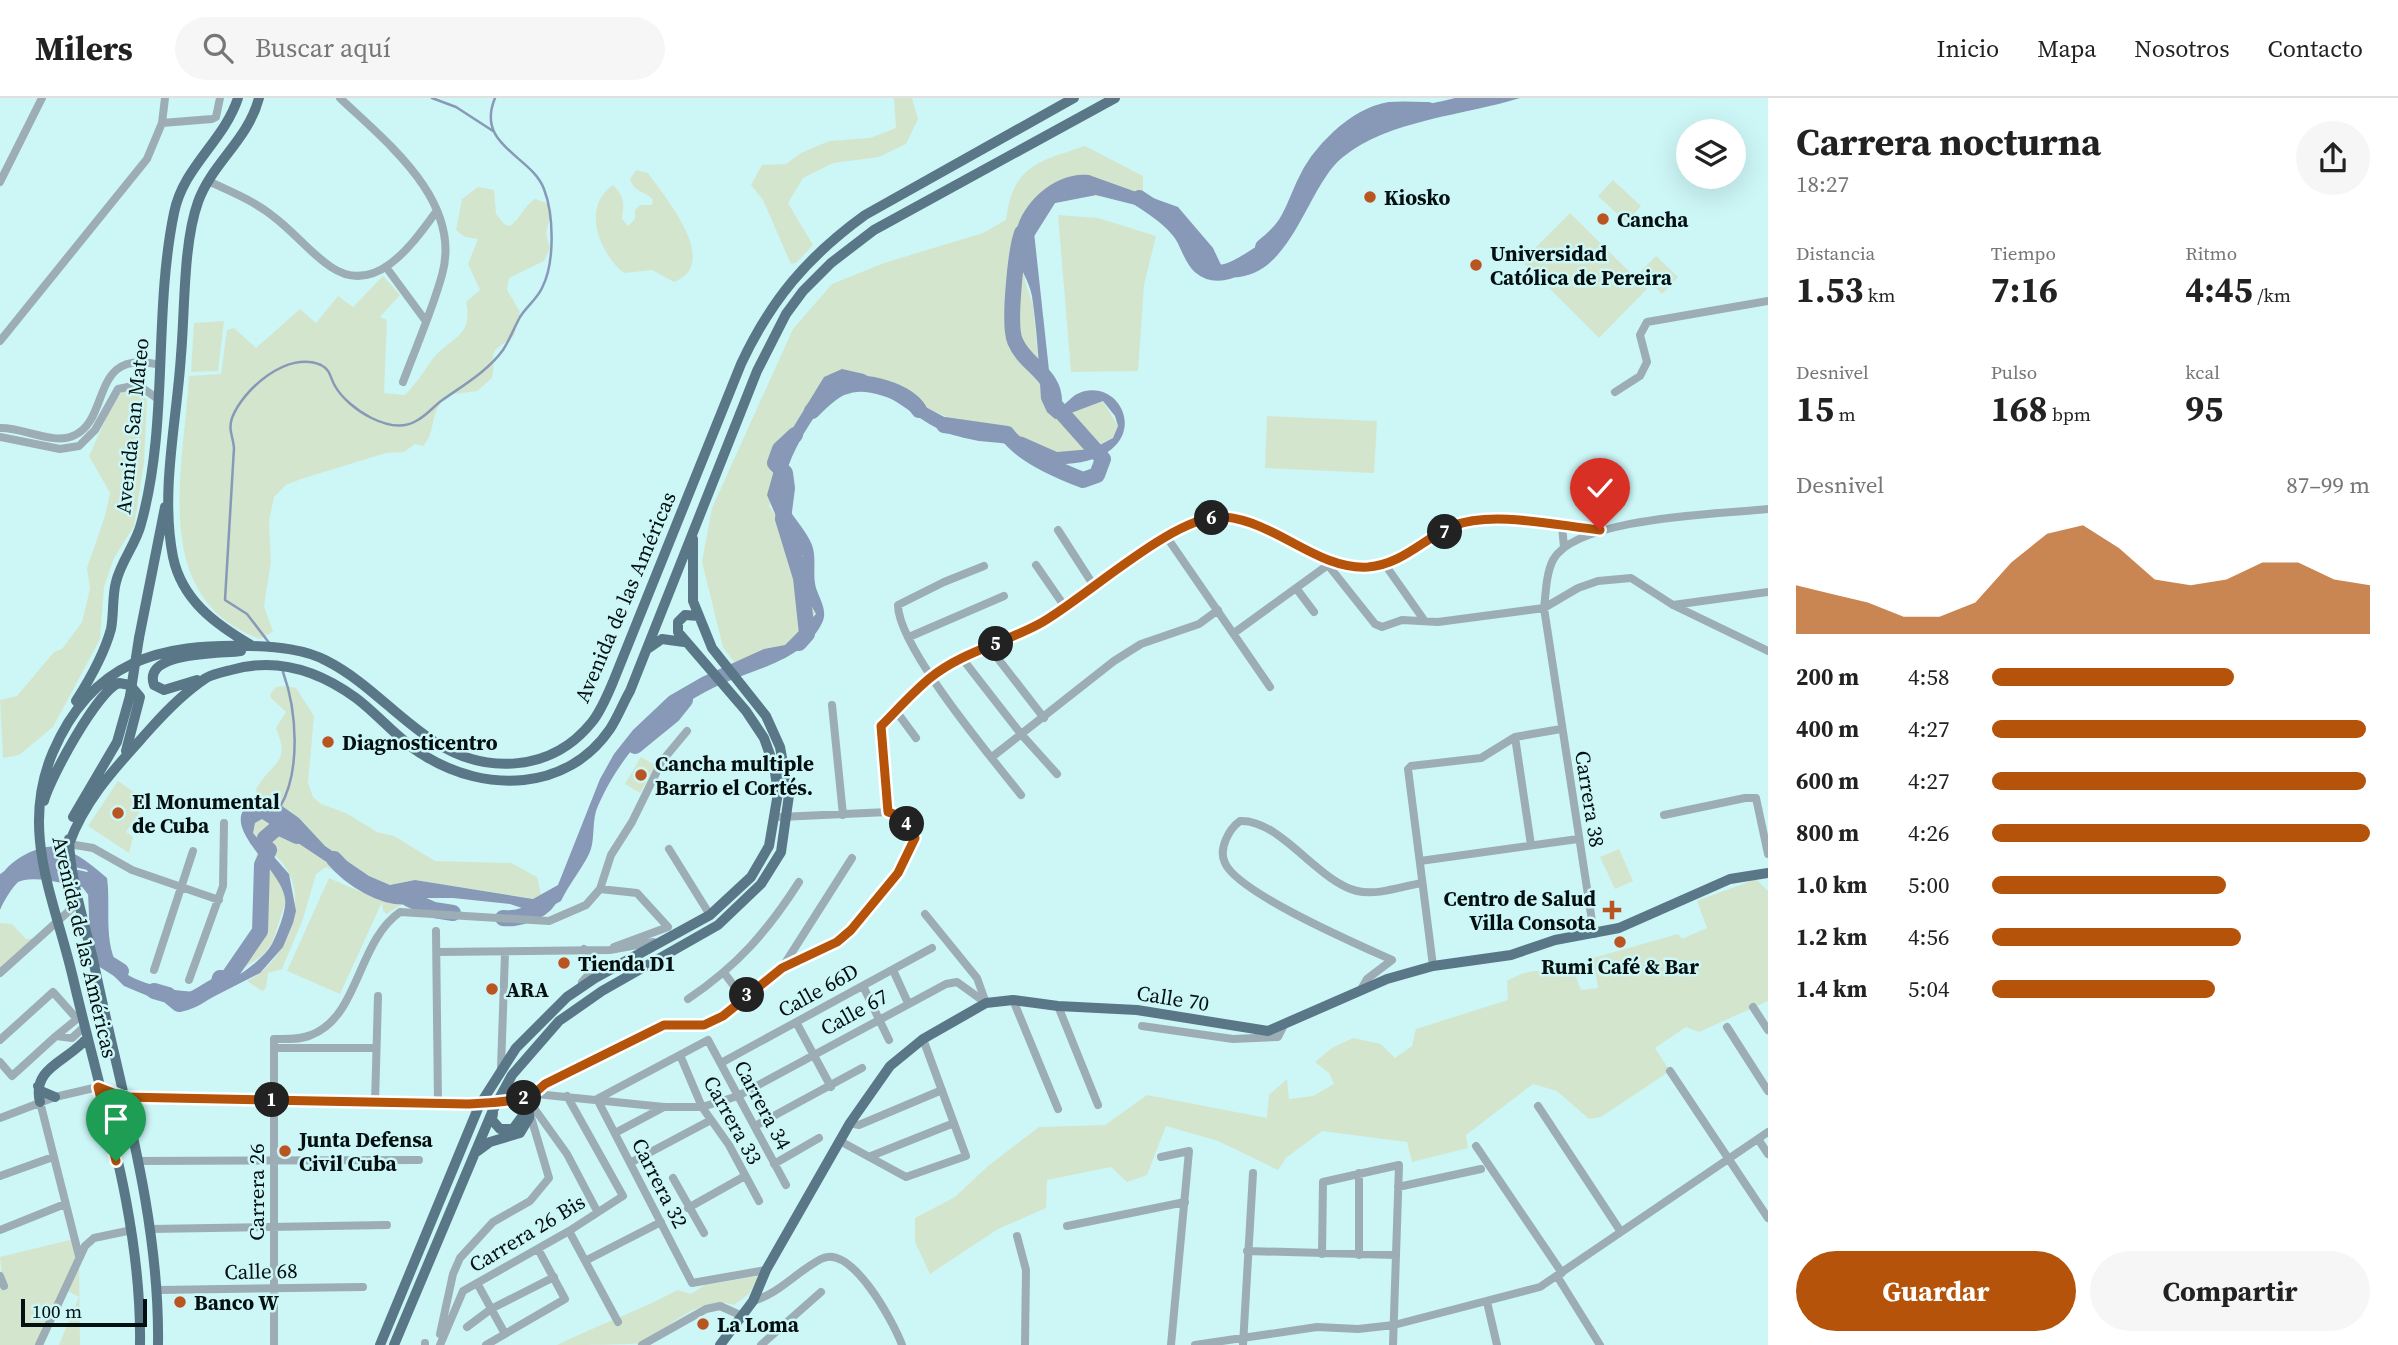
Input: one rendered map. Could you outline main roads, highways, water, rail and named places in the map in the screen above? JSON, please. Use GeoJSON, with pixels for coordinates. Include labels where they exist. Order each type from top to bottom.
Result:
{"type":"FeatureCollection","features":[{"type":"Feature","properties":{"kind":"main road","name":"Avenida San Mateo"},"geometry":{"type":"LineString","coordinates":[[38,796],[41,770],[53,738],[96,666],[111,627],[116,579],[141,525],[158,399],[165,282],[177,201],[190,173],[223,131],[238,98]]}},
{"type":"Feature","properties":{"kind":"main road","name":"Avenida San Mateo"},"geometry":{"type":"LineString","coordinates":[[69,844],[71,820],[117,742],[130,696],[169,487],[187,270],[197,205],[208,181],[242,139],[259,98]]}},
{"type":"Feature","properties":{"kind":"main road","name":"Avenida de las Américas"},"geometry":{"type":"LineString","coordinates":[[140,1345],[141,1295],[132,1230],[45,877],[37,827],[38,796],[49,761],[73,714],[87,696],[122,666],[141,657],[183,648],[259,646],[300,651],[343,670],[435,742],[463,757],[494,765],[511,766],[544,757],[586,729],[595,719],[613,682],[757,330],[772,306],[808,262],[865,215],[1074,98]]}},
{"type":"Feature","properties":{"kind":"main road","name":"Avenida de las Américas"},"geometry":{"type":"LineString","coordinates":[[158,1345],[159,1290],[150,1229],[79,902],[69,844],[85,809],[123,757],[169,707],[209,676],[241,667],[263,665],[301,669],[324,678],[357,699],[425,757],[473,778],[509,782],[547,775],[568,766],[599,742],[610,728],[630,691],[757,371],[786,314],[803,291],[831,263],[874,230],[1115,98]]}},
{"type":"Feature","properties":{"kind":"main road"},"geometry":{"type":"LineString","coordinates":[[711,441],[721,443],[725,449]]}},
{"type":"Feature","properties":{"kind":"main road","name":"Avenida San Mateo"},"geometry":{"type":"LineString","coordinates":[[169,487],[173,557],[181,580],[205,614],[259,646]]}},
{"type":"Feature","properties":{"kind":"main road"},"geometry":{"type":"LineString","coordinates":[[380,1345],[479,1107],[501,1068],[529,1034],[566,997],[595,978],[675,937],[710,915],[751,877],[763,859],[781,817],[789,795],[780,747],[757,703],[712,648],[699,616],[692,587],[694,530]]}},
{"type":"Feature","properties":{"kind":"main road"},"geometry":{"type":"LineString","coordinates":[[394,1345],[473,1155],[512,1075],[552,1028],[575,1007],[718,925],[744,902],[774,866],[781,852],[781,817],[774,766],[764,738],[746,712],[684,642],[677,627],[681,618],[689,613],[699,616]]}},
{"type":"Feature","properties":{"kind":"main road"},"geometry":{"type":"LineString","coordinates":[[645,654],[662,639],[684,642]]}},
{"type":"Feature","properties":{"kind":"main road"},"geometry":{"type":"LineString","coordinates":[[209,676],[164,690],[154,685],[152,679],[157,667],[169,660],[242,651],[259,646]]}},
{"type":"Feature","properties":{"kind":"main road"},"geometry":{"type":"LineString","coordinates":[[37,827],[46,791],[60,765],[109,689],[120,683],[130,685],[140,697],[135,727],[123,757]]}},
{"type":"Feature","properties":{"kind":"main road","name":"Calle 70"},"geometry":{"type":"LineString","coordinates":[[719,1344],[753,1301],[766,1270],[850,1123],[890,1066],[923,1039],[986,1003],[1013,1000],[1058,1006],[1136,1010],[1268,1031],[1387,979],[1433,966],[1511,955],[1555,940],[1619,928],[1730,879],[1768,873]]}},
{"type":"Feature","properties":{"kind":"main road"},"geometry":{"type":"LineString","coordinates":[[56,916],[49,930],[56,929],[61,934]]}},
{"type":"Feature","properties":{"kind":"main road"},"geometry":{"type":"LineString","coordinates":[[40,1102],[38,1086],[47,1069],[72,1055],[85,1032]]}},
{"type":"Feature","properties":{"kind":"main road"},"geometry":{"type":"LineString","coordinates":[[38,1086],[41,1091],[55,1097]]}},
{"type":"Feature","properties":{"kind":"main road"},"geometry":{"type":"LineString","coordinates":[[473,1155],[490,1142],[520,1133],[529,1118],[528,1100],[523,1118],[509,1131],[495,1125],[493,1110]]}},
{"type":"Feature","properties":{"kind":"water"},"geometry":{"type":"Polygon","coordinates":[[[1455,98],[1520,98],[1428,120],[1361,145],[1343,157],[1330,171],[1282,250],[1266,265],[1248,275],[1225,277],[1216,273],[1203,259],[1192,253],[1171,214],[1076,190],[1050,196],[1033,223],[1052,398],[1060,408],[1077,394],[1094,390],[1108,395],[1119,405],[1124,418],[1123,433],[1114,447],[1095,458],[1066,464],[1052,463],[1011,445],[974,440],[943,431],[873,389],[848,385],[837,390],[818,412],[798,444],[785,477],[783,492],[786,504],[812,545],[815,583],[824,610],[822,623],[802,647],[789,656],[704,692],[646,734],[624,760],[605,791],[596,811],[589,854],[561,901],[543,911],[531,911],[510,904],[453,898],[398,898],[325,861],[262,819],[255,823],[253,833],[289,874],[296,911],[293,923],[283,947],[260,973],[209,999],[148,996],[124,986],[113,975],[102,955],[97,926],[99,910],[96,892],[87,870],[58,866],[34,870],[15,885],[0,910],[1,877],[11,864],[27,853],[45,847],[68,850],[107,878],[111,946],[118,966],[124,972],[146,983],[174,990],[199,991],[216,987],[260,959],[272,944],[285,909],[281,886],[244,832],[241,819],[245,808],[258,799],[275,801],[299,818],[325,846],[369,876],[390,885],[415,880],[533,899],[558,885],[600,779],[614,754],[633,730],[669,696],[702,677],[764,649],[785,645],[816,614],[804,592],[803,556],[779,523],[767,495],[780,449],[824,377],[842,369],[864,374],[963,427],[1023,437],[1057,452],[1092,449],[1113,438],[1118,426],[1115,416],[1103,401],[1055,419],[1047,412],[1041,399],[1032,296],[1015,248],[1017,227],[1030,203],[1040,193],[1063,179],[1089,175],[1178,207],[1213,248],[1222,267],[1238,268],[1254,260],[1269,245],[1321,159],[1335,140],[1351,127],[1387,113],[1455,98]]]}},
{"type":"Feature","properties":{"kind":"waterway"},"geometry":{"type":"LineString","coordinates":[[432,98],[456,107],[493,131]]}},
{"type":"Feature","properties":{"kind":"waterway"},"geometry":{"type":"LineString","coordinates":[[270,644],[247,614],[225,600],[234,448],[232,418],[246,395],[268,375],[295,363],[308,362],[327,369],[341,395],[360,411],[383,423],[406,425],[423,417],[497,358],[520,317],[542,288],[549,266],[552,239],[550,212],[544,189],[528,167],[498,139],[492,128],[491,114],[495,98]]}},
{"type":"Feature","properties":{"kind":"waterway"},"geometry":{"type":"LineString","coordinates":[[1139,198],[1177,228],[1200,266],[1216,273],[1225,272],[1264,251],[1263,247],[1279,233],[1289,219],[1318,161],[1351,128],[1363,120],[1390,110],[1428,110]]}},
{"type":"Feature","properties":{"kind":"waterway"},"geometry":{"type":"LineString","coordinates":[[944,425],[1007,434],[1031,455],[1063,472],[1083,480],[1097,475],[1103,459],[1054,404],[1050,385],[1015,341],[1012,320],[1015,270],[1022,233],[1028,231],[1050,196],[1091,188]]}},
{"type":"Feature","properties":{"kind":"waterway"},"geometry":{"type":"LineString","coordinates":[[812,411],[839,389],[862,384],[895,392],[919,410]]}},
{"type":"Feature","properties":{"kind":"waterway"},"geometry":{"type":"LineString","coordinates":[[795,435],[780,449],[775,463],[785,473],[787,488],[783,519],[801,578],[807,634],[799,643]]}},
{"type":"Feature","properties":{"kind":"waterway"},"geometry":{"type":"LineString","coordinates":[[280,807],[291,776],[295,741],[291,704],[283,672]]}},
{"type":"Feature","properties":{"kind":"waterway"},"geometry":{"type":"LineString","coordinates":[[635,746],[673,715],[685,700]]}},
{"type":"Feature","properties":{"kind":"waterway"},"geometry":{"type":"LineString","coordinates":[[154,991],[168,995],[179,1004],[195,999],[218,985],[220,978],[227,979],[260,931],[262,865],[269,850],[263,845],[265,838],[278,827],[297,836]]}},
{"type":"Feature","properties":{"kind":"waterway"},"geometry":{"type":"LineString","coordinates":[[334,859],[358,880],[379,891],[389,895],[409,896],[409,899],[434,910],[453,913]]}},
{"type":"Feature","properties":{"kind":"waterway"},"geometry":{"type":"LineString","coordinates":[[0,886],[8,878],[29,871],[87,880],[96,892],[98,940],[102,955],[105,961],[121,971]]}},
{"type":"Feature","properties":{"kind":"waterway"},"geometry":{"type":"LineString","coordinates":[[503,918],[528,914],[540,909],[548,901]]}},
{"type":"Feature","properties":{"kind":"place","name":"Kiosko"},"geometry":{"type":"Point","coordinates":[1370,197]}},
{"type":"Feature","properties":{"kind":"place","name":"Cancha"},"geometry":{"type":"Point","coordinates":[1603,219]}},
{"type":"Feature","properties":{"kind":"place","name":"Universidad Católica de Pereira"},"geometry":{"type":"Point","coordinates":[1476,265]}},
{"type":"Feature","properties":{"kind":"place","name":"Diagnosticentro"},"geometry":{"type":"Point","coordinates":[328,742]}},
{"type":"Feature","properties":{"kind":"place","name":"Cancha multiple Barrio el Cortés."},"geometry":{"type":"Point","coordinates":[641,775]}},
{"type":"Feature","properties":{"kind":"place","name":"El Monumental de Cuba"},"geometry":{"type":"Point","coordinates":[118,813]}},
{"type":"Feature","properties":{"kind":"place","name":"Centro de Salud Villa Consota"},"geometry":{"type":"Point","coordinates":[1612,910]}},
{"type":"Feature","properties":{"kind":"place","name":"Rumi Café & Bar"},"geometry":{"type":"Point","coordinates":[1620,942]}},
{"type":"Feature","properties":{"kind":"place","name":"Tienda D1"},"geometry":{"type":"Point","coordinates":[564,963]}},
{"type":"Feature","properties":{"kind":"place","name":"ARA"},"geometry":{"type":"Point","coordinates":[492,989]}},
{"type":"Feature","properties":{"kind":"place","name":"Junta Defensa Civil Cuba"},"geometry":{"type":"Point","coordinates":[285,1151]}},
{"type":"Feature","properties":{"kind":"place","name":"Banco W"},"geometry":{"type":"Point","coordinates":[180,1302]}},
{"type":"Feature","properties":{"kind":"place","name":"La Loma"},"geometry":{"type":"Point","coordinates":[703,1324]}}]}
